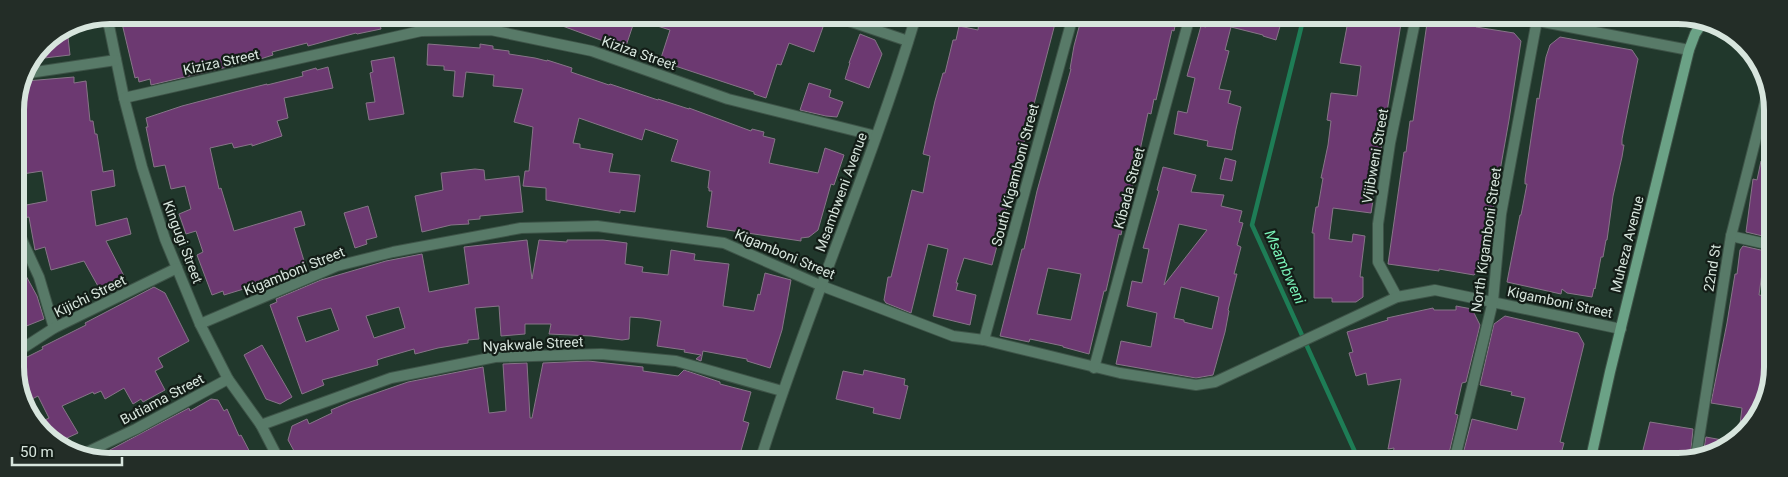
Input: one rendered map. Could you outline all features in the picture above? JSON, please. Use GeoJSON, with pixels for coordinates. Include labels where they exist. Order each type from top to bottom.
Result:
{"type":"FeatureCollection","features":[{"type":"Feature","properties":{"kind":"street","name":"Kingugi Street"},"geometry":{"type":"LineString","coordinates":[[108,24],[124,98],[159,221],[177,268],[200,324],[228,379],[262,425],[276,453]]}},
{"type":"Feature","properties":{"kind":"street"},"geometry":{"type":"LineString","coordinates":[[858,24],[908,41]]}},
{"type":"Feature","properties":{"kind":"street","name":"Msambweni Avenue"},"geometry":{"type":"LineString","coordinates":[[762,453],[782,390],[876,136],[913,24]]}},
{"type":"Feature","properties":{"kind":"street","name":"South Kigamboni Street"},"geometry":{"type":"LineString","coordinates":[[984,340],[1071,24]]}},
{"type":"Feature","properties":{"kind":"street","name":"Kibada Street"},"geometry":{"type":"LineString","coordinates":[[1094,368],[1188,24]]}},
{"type":"Feature","properties":{"kind":"street","name":"Vijibweni Street"},"geometry":{"type":"LineString","coordinates":[[1397,297],[1378,262],[1378,224],[1390,143],[1414,24]]}},
{"type":"Feature","properties":{"kind":"street","name":"North Kigamboni Street"},"geometry":{"type":"LineString","coordinates":[[1456,453],[1493,301],[1501,214],[1536,24]]}},
{"type":"Feature","properties":{"kind":"street"},"geometry":{"type":"LineString","coordinates":[[1557,24],[1688,50]]}},
{"type":"Feature","properties":{"kind":"street"},"geometry":{"type":"LineString","coordinates":[[1695,34],[1696,25]]}},
{"type":"Feature","properties":{"kind":"street"},"geometry":{"type":"LineString","coordinates":[[1695,34],[1700,26]]}},
{"type":"Feature","properties":{"kind":"street","name":"Kiziza Street"},"geometry":{"type":"LineString","coordinates":[[124,98],[421,31],[492,30],[592,51],[728,99],[876,136]]}},
{"type":"Feature","properties":{"kind":"street","name":"Muheza Avenue"},"geometry":{"type":"LineString","coordinates":[[1592,453],[1688,50],[1695,34]]}},
{"type":"Feature","properties":{"kind":"street"},"geometry":{"type":"LineString","coordinates":[[33,72],[116,60]]}},
{"type":"Feature","properties":{"kind":"street","name":"22nd St"},"geometry":{"type":"LineString","coordinates":[[1697,451],[1731,236],[1764,107]]}},
{"type":"Feature","properties":{"kind":"street","name":"Kigamboni Street"},"geometry":{"type":"LineString","coordinates":[[200,324],[337,266],[393,252],[521,228],[597,226],[724,243],[822,286],[953,336],[984,340],[1120,374],[1196,385],[1215,382],[1397,297],[1435,290],[1621,329]]}},
{"type":"Feature","properties":{"kind":"street"},"geometry":{"type":"LineString","coordinates":[[1731,236],[1764,243]]}},
{"type":"Feature","properties":{"kind":"street"},"geometry":{"type":"LineString","coordinates":[[24,244],[39,277],[54,328]]}},
{"type":"Feature","properties":{"kind":"street","name":"Kijichi Street"},"geometry":{"type":"LineString","coordinates":[[24,347],[54,328],[177,268]]}},
{"type":"Feature","properties":{"kind":"street","name":"Nyakwale Street"},"geometry":{"type":"LineString","coordinates":[[262,425],[391,378],[495,357],[602,354],[676,361],[782,390]]}},
{"type":"Feature","properties":{"kind":"street","name":"Butiama Street"},"geometry":{"type":"LineString","coordinates":[[89,451],[136,429],[228,379]]}},
{"type":"Feature","properties":{"kind":"building"},"geometry":{"type":"Polygon","coordinates":[[[122,24],[380,24],[381,29],[356,33],[308,46],[307,43],[272,52],[273,55],[257,60],[151,85],[150,79],[139,82],[138,77],[135,78],[122,24]]]}},
{"type":"Feature","properties":{"kind":"building"},"geometry":{"type":"Polygon","coordinates":[[[557,24],[633,24],[625,49],[557,24]]]}},
{"type":"Feature","properties":{"kind":"building"},"geometry":{"type":"Polygon","coordinates":[[[651,24],[818,24],[823,27],[814,52],[789,43],[781,65],[777,64],[766,98],[754,94],[754,92],[660,61],[670,30],[651,24]]]}},
{"type":"Feature","properties":{"kind":"building"},"geometry":{"type":"Polygon","coordinates":[[[979,24],[1055,24],[992,265],[964,258],[956,283],[958,283],[956,290],[976,295],[970,325],[933,316],[948,249],[928,244],[911,313],[886,303],[884,300],[888,277],[891,277],[912,190],[923,193],[930,156],[923,154],[935,101],[943,73],[945,73],[953,40],[956,40],[959,26],[978,30],[979,24]]]}},
{"type":"Feature","properties":{"kind":"building"},"geometry":{"type":"Polygon","coordinates":[[[1080,24],[1131,24],[1143,26],[1144,24],[1175,24],[1174,31],[1172,30],[1156,100],[1154,99],[1151,114],[1148,113],[1139,155],[1141,156],[1089,354],[1030,339],[1029,342],[1000,336],[1070,69],[1080,24]],[[1048,268],[1037,314],[1071,320],[1081,274],[1048,268]]]}},
{"type":"Feature","properties":{"kind":"building"},"geometry":{"type":"Polygon","coordinates":[[[1207,24],[1281,24],[1276,40],[1231,27],[1225,50],[1229,51],[1219,89],[1231,91],[1228,103],[1241,107],[1232,150],[1207,146],[1208,141],[1174,134],[1178,111],[1187,113],[1195,78],[1187,76],[1201,26],[1206,27],[1207,24]]]}},
{"type":"Feature","properties":{"kind":"building"},"geometry":{"type":"Polygon","coordinates":[[[1347,24],[1401,24],[1371,213],[1333,208],[1329,239],[1352,242],[1353,234],[1365,236],[1360,277],[1363,277],[1363,297],[1356,302],[1332,302],[1332,298],[1314,298],[1314,233],[1312,233],[1328,145],[1331,121],[1327,120],[1331,93],[1357,96],[1361,66],[1340,63],[1347,24]]]}},
{"type":"Feature","properties":{"kind":"building"},"geometry":{"type":"Polygon","coordinates":[[[1427,24],[1477,24],[1476,27],[1514,33],[1521,41],[1509,120],[1490,227],[1488,227],[1483,267],[1474,275],[1439,269],[1439,271],[1388,264],[1404,152],[1406,152],[1410,121],[1413,121],[1427,24]]]}},
{"type":"Feature","properties":{"kind":"building"},"geometry":{"type":"Polygon","coordinates":[[[860,34],[875,40],[882,54],[869,88],[845,79],[860,34]]]}},
{"type":"Feature","properties":{"kind":"building"},"geometry":{"type":"Polygon","coordinates":[[[64,37],[68,37],[70,55],[41,58],[53,45],[64,37]]]}},
{"type":"Feature","properties":{"kind":"building"},"geometry":{"type":"Polygon","coordinates":[[[1560,37],[1632,50],[1638,59],[1622,139],[1622,145],[1624,145],[1613,196],[1607,240],[1592,297],[1567,293],[1562,289],[1561,294],[1507,282],[1527,184],[1525,184],[1525,179],[1537,98],[1539,99],[1546,57],[1550,45],[1560,37]]]}},
{"type":"Feature","properties":{"kind":"building"},"geometry":{"type":"Polygon","coordinates":[[[428,44],[480,48],[480,44],[493,46],[493,49],[509,51],[509,54],[547,60],[572,68],[571,72],[609,85],[689,108],[751,131],[752,129],[764,132],[763,136],[775,139],[769,163],[818,173],[825,148],[844,155],[834,185],[831,184],[818,230],[809,237],[801,238],[801,241],[707,227],[712,191],[709,191],[708,188],[710,171],[671,161],[678,140],[645,129],[642,140],[579,118],[573,143],[580,144],[580,148],[613,154],[609,172],[640,175],[635,212],[620,210],[620,213],[546,200],[546,188],[523,186],[525,171],[529,171],[533,127],[514,122],[523,89],[493,86],[494,75],[466,72],[463,97],[453,96],[455,71],[444,70],[444,66],[427,65],[428,44]]]}},
{"type":"Feature","properties":{"kind":"building"},"geometry":{"type":"Polygon","coordinates":[[[394,57],[404,114],[369,120],[366,103],[375,102],[370,73],[373,72],[371,61],[394,57]]]}},
{"type":"Feature","properties":{"kind":"building"},"geometry":{"type":"Polygon","coordinates":[[[328,67],[333,88],[284,98],[288,118],[277,121],[282,136],[252,146],[252,144],[234,148],[232,143],[210,148],[219,189],[221,188],[234,231],[301,211],[305,225],[294,228],[305,264],[246,286],[247,288],[224,295],[223,291],[212,295],[197,255],[203,252],[196,231],[186,234],[179,214],[191,209],[185,186],[171,189],[165,165],[154,167],[146,118],[182,106],[303,76],[302,72],[316,68],[317,70],[328,67]]]}},
{"type":"Feature","properties":{"kind":"building"},"geometry":{"type":"Polygon","coordinates":[[[74,77],[74,83],[86,81],[90,121],[93,121],[95,134],[97,134],[103,172],[113,170],[115,186],[91,191],[96,226],[127,218],[131,234],[106,241],[125,278],[111,285],[110,282],[99,288],[84,261],[51,270],[45,247],[35,250],[29,217],[24,218],[24,205],[47,201],[42,171],[24,174],[24,104],[30,81],[74,77]]]}},
{"type":"Feature","properties":{"kind":"building"},"geometry":{"type":"Polygon","coordinates":[[[809,83],[831,90],[829,97],[843,102],[837,117],[800,110],[809,83]]]}},
{"type":"Feature","properties":{"kind":"building"},"geometry":{"type":"Polygon","coordinates":[[[1225,158],[1236,161],[1232,181],[1220,179],[1225,158]]]}},
{"type":"Feature","properties":{"kind":"building"},"geometry":{"type":"Polygon","coordinates":[[[1761,161],[1764,162],[1764,236],[1746,232],[1753,179],[1757,180],[1761,161]]]}},
{"type":"Feature","properties":{"kind":"building"},"geometry":{"type":"Polygon","coordinates":[[[1163,167],[1196,175],[1191,192],[1224,195],[1221,206],[1242,211],[1239,222],[1243,223],[1237,245],[1241,247],[1234,274],[1237,274],[1228,310],[1225,332],[1213,375],[1196,378],[1116,364],[1121,341],[1151,347],[1157,313],[1127,306],[1132,281],[1142,283],[1149,249],[1143,248],[1159,191],[1157,190],[1163,167]],[[1179,224],[1164,285],[1207,230],[1179,224]],[[1181,287],[1174,318],[1212,329],[1219,297],[1181,287]]]}},
{"type":"Feature","properties":{"kind":"building"},"geometry":{"type":"Polygon","coordinates":[[[475,169],[484,170],[485,180],[519,176],[523,212],[480,216],[480,219],[468,220],[469,224],[451,225],[422,232],[415,196],[443,190],[441,173],[475,169]]]}},
{"type":"Feature","properties":{"kind":"building"},"geometry":{"type":"Polygon","coordinates":[[[368,206],[377,237],[366,240],[367,244],[355,248],[344,213],[368,206]]]}},
{"type":"Feature","properties":{"kind":"building"},"geometry":{"type":"Polygon","coordinates":[[[527,240],[532,279],[539,240],[567,242],[567,240],[603,240],[627,243],[625,264],[643,267],[642,272],[668,275],[671,250],[695,254],[694,260],[729,264],[723,306],[754,311],[765,273],[791,280],[782,330],[770,368],[747,361],[747,359],[703,351],[701,361],[696,359],[701,355],[684,352],[685,350],[657,346],[661,321],[643,318],[630,317],[629,339],[622,340],[549,334],[551,324],[525,324],[525,334],[501,336],[499,306],[475,308],[479,339],[468,340],[468,343],[415,354],[414,349],[383,358],[377,360],[378,365],[322,380],[324,385],[302,394],[270,305],[277,302],[276,299],[321,280],[386,261],[422,254],[429,292],[469,284],[464,247],[527,240]],[[399,307],[366,316],[374,338],[405,328],[399,307]],[[331,308],[297,317],[306,342],[339,330],[331,308]]]}},
{"type":"Feature","properties":{"kind":"building"},"geometry":{"type":"Polygon","coordinates":[[[1743,246],[1764,251],[1759,295],[1764,296],[1764,367],[1760,395],[1753,410],[1740,427],[1742,408],[1711,403],[1735,274],[1737,274],[1740,250],[1743,246]]]}},
{"type":"Feature","properties":{"kind":"building"},"geometry":{"type":"Polygon","coordinates":[[[24,275],[37,296],[44,319],[24,327],[24,275]]]}},
{"type":"Feature","properties":{"kind":"building"},"geometry":{"type":"Polygon","coordinates":[[[154,287],[165,293],[189,341],[158,358],[163,367],[155,371],[165,390],[143,402],[141,399],[133,404],[124,388],[105,399],[101,391],[94,394],[93,392],[62,406],[78,433],[67,438],[70,443],[62,439],[43,421],[49,418],[38,396],[30,400],[25,384],[24,358],[43,349],[42,347],[86,325],[85,323],[154,287]]]}},
{"type":"Feature","properties":{"kind":"building"},"geometry":{"type":"Polygon","coordinates":[[[1456,306],[1472,309],[1480,325],[1466,382],[1462,383],[1455,414],[1458,415],[1449,453],[1393,453],[1394,448],[1388,449],[1401,379],[1368,385],[1366,373],[1356,376],[1349,353],[1353,352],[1347,332],[1388,320],[1387,318],[1433,308],[1434,310],[1456,310],[1456,306]]]}},
{"type":"Feature","properties":{"kind":"building"},"geometry":{"type":"Polygon","coordinates":[[[1505,316],[1578,333],[1584,344],[1560,442],[1564,443],[1561,453],[1463,453],[1472,419],[1517,430],[1525,398],[1511,395],[1512,392],[1480,385],[1494,324],[1505,316]]]}},
{"type":"Feature","properties":{"kind":"building"},"geometry":{"type":"Polygon","coordinates":[[[262,345],[292,397],[280,404],[266,399],[244,355],[262,345]]]}},
{"type":"Feature","properties":{"kind":"building"},"geometry":{"type":"Polygon","coordinates":[[[588,361],[643,367],[643,371],[678,376],[684,370],[720,382],[720,384],[751,392],[743,421],[749,423],[740,453],[295,453],[288,440],[292,426],[307,419],[309,424],[332,413],[331,410],[350,402],[408,382],[483,367],[489,413],[506,411],[503,364],[527,363],[530,418],[532,418],[543,363],[588,361]]]}},
{"type":"Feature","properties":{"kind":"building"},"geometry":{"type":"Polygon","coordinates":[[[864,370],[905,379],[904,385],[908,386],[900,419],[873,413],[874,408],[836,399],[843,371],[863,375],[864,370]]]}},
{"type":"Feature","properties":{"kind":"building"},"geometry":{"type":"Polygon","coordinates":[[[211,399],[218,400],[224,411],[227,409],[239,436],[241,435],[250,453],[105,453],[189,408],[190,411],[211,399]]]}},
{"type":"Feature","properties":{"kind":"building"},"geometry":{"type":"Polygon","coordinates":[[[1650,422],[1693,429],[1691,452],[1642,453],[1650,422]]]}},
{"type":"Feature","properties":{"kind":"building"},"geometry":{"type":"Polygon","coordinates":[[[1706,437],[1723,440],[1711,447],[1704,449],[1706,437]]]}},
{"type":"Feature","properties":{"kind":"waterway","name":"Msambweni"},"geometry":{"type":"LineString","coordinates":[[1302,24],[1252,225],[1355,453]]}}]}
